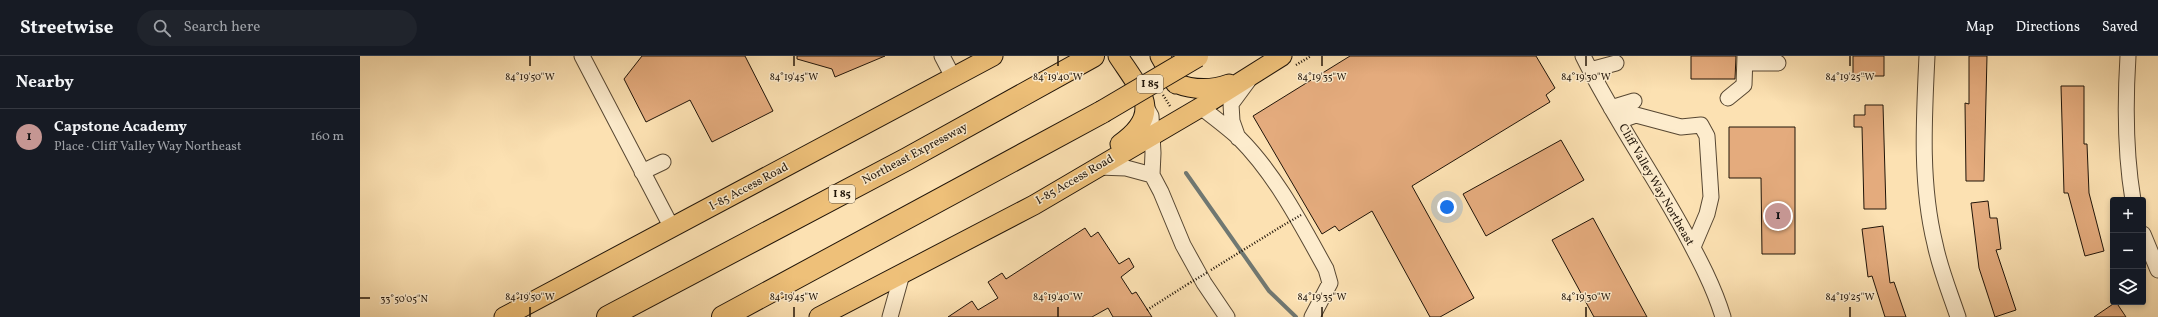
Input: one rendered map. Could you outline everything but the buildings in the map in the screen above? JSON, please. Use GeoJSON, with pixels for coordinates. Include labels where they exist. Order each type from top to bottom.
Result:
{"type":"FeatureCollection","features":[{"type":"Feature","properties":{"kind":"highway","name":"Northeast Expressway"},"geometry":{"type":"LineString","coordinates":[[608,317],[900,163],[1074,68],[1093,56]]}},
{"type":"Feature","properties":{"kind":"highway","name":"I 85"},"geometry":{"type":"LineString","coordinates":[[723,317],[1102,112],[1197,56]]}},
{"type":"Feature","properties":{"kind":"main road","name":"I-85 Access Road"},"geometry":{"type":"LineString","coordinates":[[504,317],[993,56]]}},
{"type":"Feature","properties":{"kind":"main road"},"geometry":{"type":"LineString","coordinates":[[1034,205],[1132,136],[1141,125],[1146,107],[1143,94],[1118,56]]}},
{"type":"Feature","properties":{"kind":"main road"},"geometry":{"type":"LineString","coordinates":[[1160,56],[1174,83],[1201,107]]}},
{"type":"Feature","properties":{"kind":"main road","name":"I-85 Access Road"},"geometry":{"type":"LineString","coordinates":[[819,317],[1034,205],[1201,107],[1282,56]]}},
{"type":"Feature","properties":{"kind":"main road"},"geometry":{"type":"LineString","coordinates":[[1174,83],[1191,89],[1207,90],[1225,86],[1254,75]]}},
{"type":"Feature","properties":{"kind":"street"},"geometry":{"type":"LineString","coordinates":[[582,56],[672,228]]}},
{"type":"Feature","properties":{"kind":"street"},"geometry":{"type":"LineString","coordinates":[[942,56],[953,77]]}},
{"type":"Feature","properties":{"kind":"street","name":"Cliff Valley Way Northeast"},"geometry":{"type":"LineString","coordinates":[[1583,56],[1615,115],[1693,247],[1718,298],[1723,317]]}},
{"type":"Feature","properties":{"kind":"street"},"geometry":{"type":"LineString","coordinates":[[1927,56],[1925,102],[1925,179],[1934,244],[1958,317]]}},
{"type":"Feature","properties":{"kind":"street"},"geometry":{"type":"LineString","coordinates":[[2128,56],[2125,107],[2129,174],[2133,197]]}},
{"type":"Feature","properties":{"kind":"street"},"geometry":{"type":"LineString","coordinates":[[1728,98],[1744,84],[1745,59],[1778,63]]}},
{"type":"Feature","properties":{"kind":"street"},"geometry":{"type":"LineString","coordinates":[[1590,70],[1616,63]]}},
{"type":"Feature","properties":{"kind":"street"},"geometry":{"type":"LineString","coordinates":[[1238,138],[1232,121],[1231,104],[1238,92],[1254,75]]}},
{"type":"Feature","properties":{"kind":"street"},"geometry":{"type":"LineString","coordinates":[[1615,115],[1634,101]]}},
{"type":"Feature","properties":{"kind":"street"},"geometry":{"type":"LineString","coordinates":[[1146,107],[1151,116],[1152,175],[1161,192],[1183,245],[1204,283],[1227,317]]}},
{"type":"Feature","properties":{"kind":"street"},"geometry":{"type":"LineString","coordinates":[[1201,107],[1238,138],[1280,188],[1326,270],[1330,283],[1312,317]]}},
{"type":"Feature","properties":{"kind":"street"},"geometry":{"type":"LineString","coordinates":[[1615,115],[1636,115],[1681,127],[1701,125],[1707,136],[1717,196],[1707,214],[1693,247]]}},
{"type":"Feature","properties":{"kind":"street"},"geometry":{"type":"LineString","coordinates":[[642,172],[663,162]]}},
{"type":"Feature","properties":{"kind":"street"},"geometry":{"type":"LineString","coordinates":[[1098,167],[1126,168],[1152,175]]}},
{"type":"Feature","properties":{"kind":"street"},"geometry":{"type":"LineString","coordinates":[[2146,241],[2158,270]]}},
{"type":"Feature","properties":{"kind":"street"},"geometry":{"type":"LineString","coordinates":[[890,317],[902,274]]}},
{"type":"Feature","properties":{"kind":"path"},"geometry":{"type":"LineString","coordinates":[[1147,310],[1301,215]]}},
{"type":"Feature","properties":{"kind":"waterway"},"geometry":{"type":"LineString","coordinates":[[1186,173],[1269,291],[1296,317]]}},
{"type":"Feature","properties":{"kind":"place","name":"Capstone Academy"},"geometry":{"type":"Point","coordinates":[1778,216]}}]}
